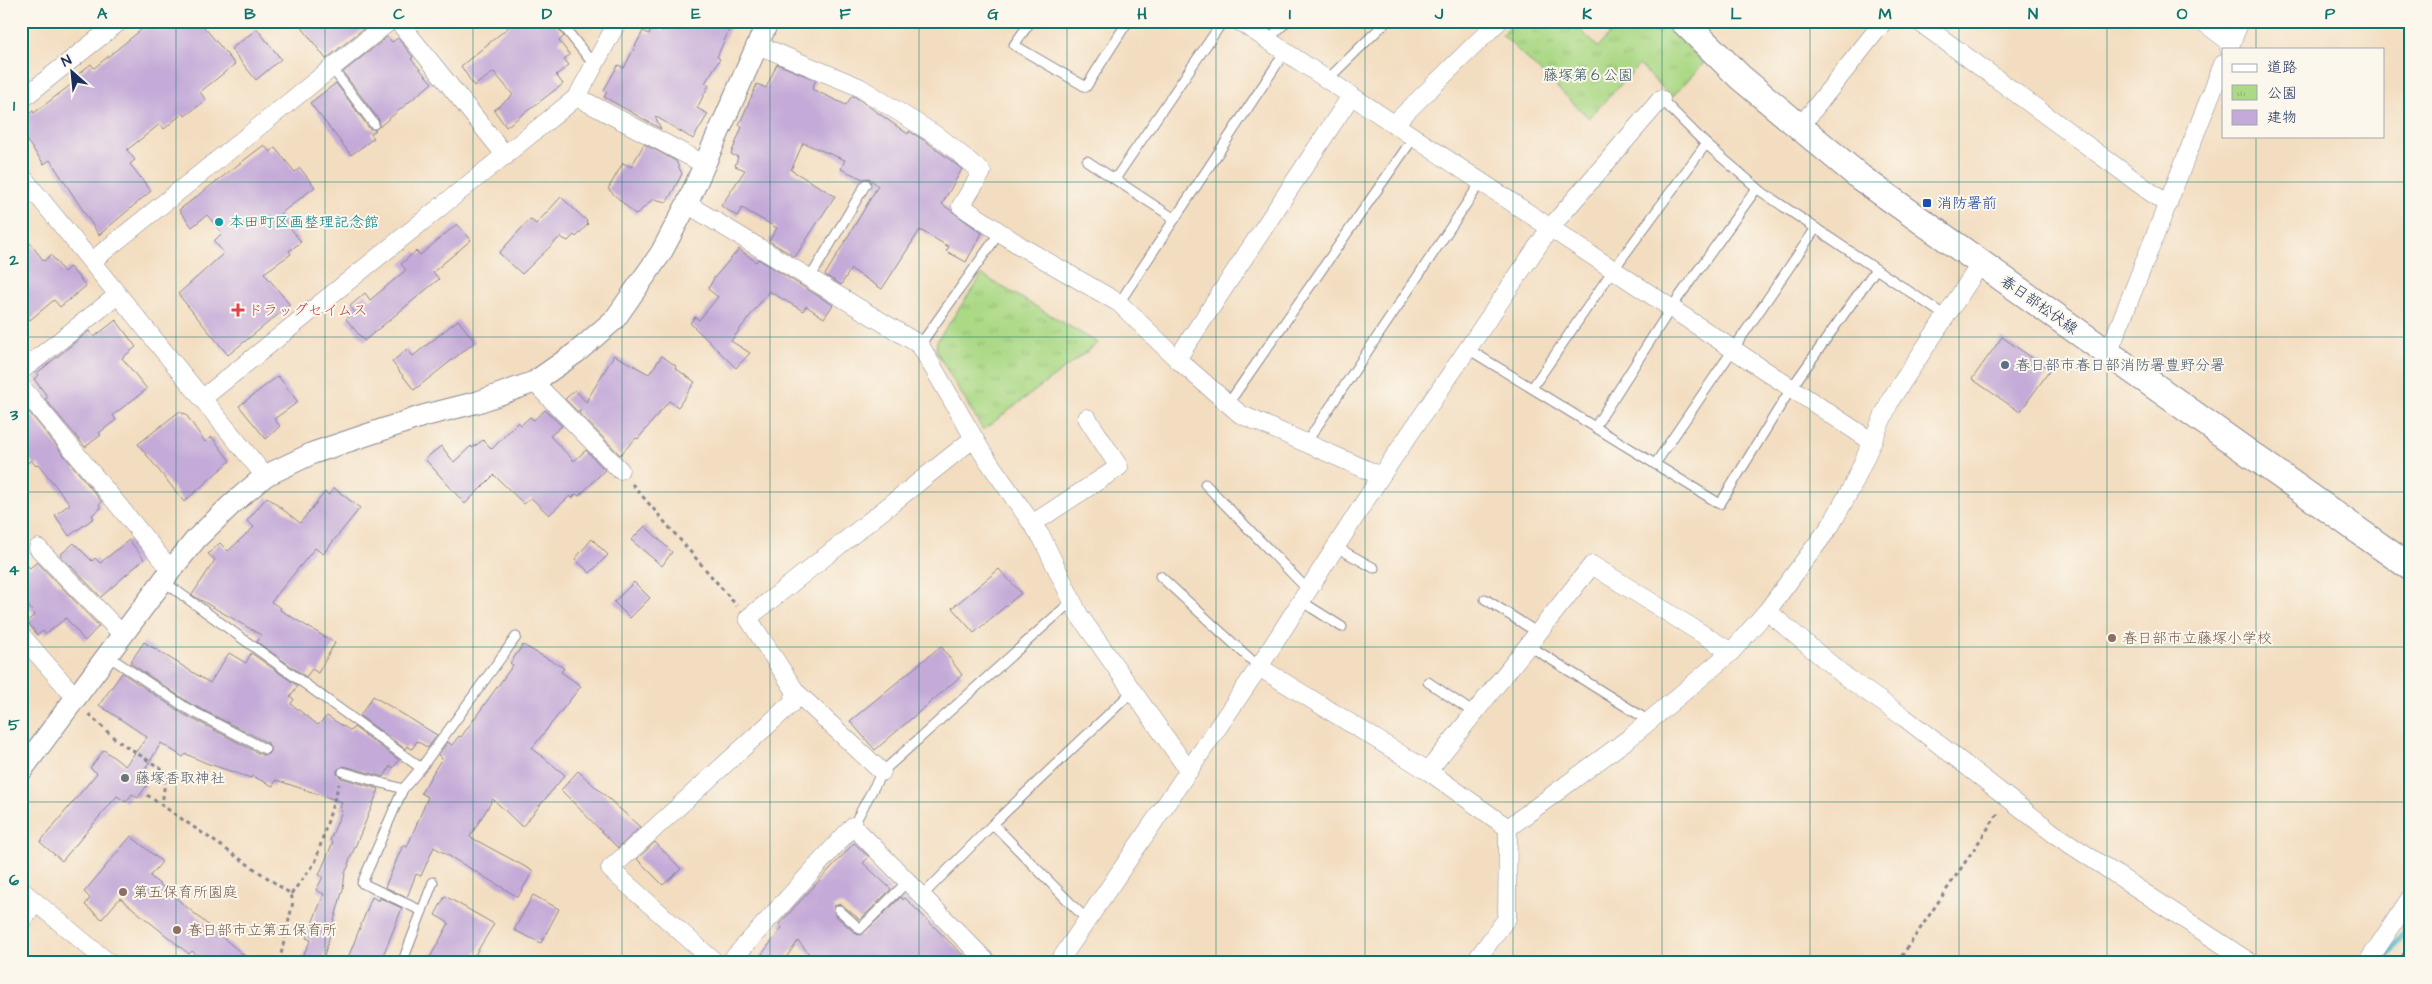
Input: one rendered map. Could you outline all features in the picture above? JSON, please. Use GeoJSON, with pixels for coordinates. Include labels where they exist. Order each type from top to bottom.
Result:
{"type":"FeatureCollection","features":[{"type":"Feature","properties":{"kind":"main road","name":"春日部松伏線"},"geometry":{"type":"LineString","coordinates":[[1683,21],[1740,77],[1861,178],[2411,568]]}},
{"type":"Feature","properties":{"kind":"street"},"geometry":{"type":"LineString","coordinates":[[21,100],[120,21]]}},
{"type":"Feature","properties":{"kind":"street"},"geometry":{"type":"LineString","coordinates":[[92,261],[390,21]]}},
{"type":"Feature","properties":{"kind":"street"},"geometry":{"type":"LineString","coordinates":[[398,21],[506,156]]}},
{"type":"Feature","properties":{"kind":"street"},"geometry":{"type":"LineString","coordinates":[[203,398],[577,97],[618,21]]}},
{"type":"Feature","properties":{"kind":"street"},"geometry":{"type":"LineString","coordinates":[[22,766],[83,706],[108,656],[122,634],[196,539],[224,511],[265,476],[312,452],[423,416],[478,402],[534,382],[577,352],[615,319],[661,253],[687,204],[768,21]]}},
{"type":"Feature","properties":{"kind":"street"},"geometry":{"type":"LineString","coordinates":[[1239,21],[1871,441]]}},
{"type":"Feature","properties":{"kind":"street"},"geometry":{"type":"LineString","coordinates":[[1394,124],[1499,21]]}},
{"type":"Feature","properties":{"kind":"street"},"geometry":{"type":"LineString","coordinates":[[1799,128],[1884,21]]}},
{"type":"Feature","properties":{"kind":"street"},"geometry":{"type":"LineString","coordinates":[[1918,21],[2168,205]]}},
{"type":"Feature","properties":{"kind":"street"},"geometry":{"type":"LineString","coordinates":[[2202,21],[2230,46],[2240,21]]}},
{"type":"Feature","properties":{"kind":"street"},"geometry":{"type":"LineString","coordinates":[[758,45],[859,87],[942,139],[982,172],[961,206],[1000,232],[1119,304],[1177,359],[1240,414],[1382,476]]}},
{"type":"Feature","properties":{"kind":"street"},"geometry":{"type":"LineString","coordinates":[[2108,354],[2222,67]]}},
{"type":"Feature","properties":{"kind":"street"},"geometry":{"type":"LineString","coordinates":[[1177,359],[1351,96]]}},
{"type":"Feature","properties":{"kind":"street"},"geometry":{"type":"LineString","coordinates":[[577,97],[704,164]]}},
{"type":"Feature","properties":{"kind":"street"},"geometry":{"type":"LineString","coordinates":[[1058,963],[1086,919],[1259,667],[1382,476],[1550,228],[1661,99]]}},
{"type":"Feature","properties":{"kind":"street"},"geometry":{"type":"LineString","coordinates":[[23,182],[92,261],[265,476]]}},
{"type":"Feature","properties":{"kind":"street"},"geometry":{"type":"LineString","coordinates":[[687,204],[920,346],[974,438],[1042,538],[1079,615],[1189,771]]}},
{"type":"Feature","properties":{"kind":"street"},"geometry":{"type":"LineString","coordinates":[[1508,828],[1649,721],[1731,652],[1767,611],[1831,525],[1853,485],[1891,399],[1980,263]]}},
{"type":"Feature","properties":{"kind":"street"},"geometry":{"type":"LineString","coordinates":[[21,371],[118,295]]}},
{"type":"Feature","properties":{"kind":"street"},"geometry":{"type":"LineString","coordinates":[[534,382],[620,470]]}},
{"type":"Feature","properties":{"kind":"street"},"geometry":{"type":"LineString","coordinates":[[21,386],[167,575]]}},
{"type":"Feature","properties":{"kind":"street"},"geometry":{"type":"LineString","coordinates":[[1032,524],[1119,468],[1087,418]]}},
{"type":"Feature","properties":{"kind":"street"},"geometry":{"type":"LineString","coordinates":[[882,772],[796,692],[748,618],[974,438]]}},
{"type":"Feature","properties":{"kind":"street"},"geometry":{"type":"LineString","coordinates":[[38,548],[122,634]]}},
{"type":"Feature","properties":{"kind":"street"},"geometry":{"type":"LineString","coordinates":[[1428,771],[1592,565],[1731,652]]}},
{"type":"Feature","properties":{"kind":"street"},"geometry":{"type":"LineString","coordinates":[[1767,611],[1846,677],[1905,718],[2008,799],[2093,861],[2251,963]]}},
{"type":"Feature","properties":{"kind":"street"},"geometry":{"type":"LineString","coordinates":[[21,635],[83,706]]}},
{"type":"Feature","properties":{"kind":"street"},"geometry":{"type":"LineString","coordinates":[[1259,667],[1428,771],[1508,828]]}},
{"type":"Feature","properties":{"kind":"street"},"geometry":{"type":"LineString","coordinates":[[716,963],[610,869],[792,703],[796,692]]}},
{"type":"Feature","properties":{"kind":"street"},"geometry":{"type":"LineString","coordinates":[[729,963],[853,826],[988,963]]}},
{"type":"Feature","properties":{"kind":"street"},"geometry":{"type":"LineString","coordinates":[[1474,963],[1507,918],[1508,828]]}},
{"type":"Feature","properties":{"kind":"street"},"geometry":{"type":"LineString","coordinates":[[21,890],[109,963]]}},
{"type":"Feature","properties":{"kind":"street"},"geometry":{"type":"LineString","coordinates":[[2367,963],[2411,897]]}},
{"type":"Feature","properties":{"kind":"street"},"geometry":{"type":"LineString","coordinates":[[21,922],[36,903]]}},
{"type":"Feature","properties":{"kind":"lane"},"geometry":{"type":"LineString","coordinates":[[1031,21],[1014,45],[1086,87],[1128,21]]}},
{"type":"Feature","properties":{"kind":"lane"},"geometry":{"type":"LineString","coordinates":[[1115,180],[1223,21]]}},
{"type":"Feature","properties":{"kind":"lane"},"geometry":{"type":"LineString","coordinates":[[1268,40],[1287,21]]}},
{"type":"Feature","properties":{"kind":"lane"},"geometry":{"type":"LineString","coordinates":[[1327,80],[1387,21]]}},
{"type":"Feature","properties":{"kind":"lane"},"geometry":{"type":"LineString","coordinates":[[561,23],[594,65]]}},
{"type":"Feature","properties":{"kind":"lane"},"geometry":{"type":"LineString","coordinates":[[1119,304],[1285,52]]}},
{"type":"Feature","properties":{"kind":"lane"},"geometry":{"type":"LineString","coordinates":[[332,68],[374,124]]}},
{"type":"Feature","properties":{"kind":"lane"},"geometry":{"type":"LineString","coordinates":[[1661,99],[1706,144],[1757,188],[1947,316]]}},
{"type":"Feature","properties":{"kind":"lane"},"geometry":{"type":"LineString","coordinates":[[1228,404],[1414,137]]}},
{"type":"Feature","properties":{"kind":"lane"},"geometry":{"type":"LineString","coordinates":[[1532,388],[1613,270],[1706,144]]}},
{"type":"Feature","properties":{"kind":"lane"},"geometry":{"type":"LineString","coordinates":[[1087,161],[1175,219]]}},
{"type":"Feature","properties":{"kind":"lane"},"geometry":{"type":"LineString","coordinates":[[1306,443],[1481,182]]}},
{"type":"Feature","properties":{"kind":"lane"},"geometry":{"type":"LineString","coordinates":[[810,278],[866,184]]}},
{"type":"Feature","properties":{"kind":"lane"},"geometry":{"type":"LineString","coordinates":[[1595,427],[1671,308],[1757,188]]}},
{"type":"Feature","properties":{"kind":"lane"},"geometry":{"type":"LineString","coordinates":[[1655,464],[1816,228]]}},
{"type":"Feature","properties":{"kind":"lane"},"geometry":{"type":"LineString","coordinates":[[920,346],[1000,232]]}},
{"type":"Feature","properties":{"kind":"lane"},"geometry":{"type":"LineString","coordinates":[[1468,348],[1720,504],[1792,387],[1876,269]]}},
{"type":"Feature","properties":{"kind":"lane"},"geometry":{"type":"LineString","coordinates":[[1205,484],[1304,596],[1342,627]]}},
{"type":"Feature","properties":{"kind":"lane"},"geometry":{"type":"LineString","coordinates":[[1336,546],[1374,568]]}},
{"type":"Feature","properties":{"kind":"lane"},"geometry":{"type":"LineString","coordinates":[[167,575],[420,768]]}},
{"type":"Feature","properties":{"kind":"lane"},"geometry":{"type":"LineString","coordinates":[[1160,576],[1259,667]]}},
{"type":"Feature","properties":{"kind":"lane"},"geometry":{"type":"LineString","coordinates":[[1485,599],[1533,640],[1649,721]]}},
{"type":"Feature","properties":{"kind":"lane"},"geometry":{"type":"LineString","coordinates":[[853,826],[882,772],[1072,600]]}},
{"type":"Feature","properties":{"kind":"lane"},"geometry":{"type":"LineString","coordinates":[[422,911],[362,883],[403,789],[516,637]]}},
{"type":"Feature","properties":{"kind":"lane"},"geometry":{"type":"LineString","coordinates":[[108,656],[188,709],[265,749]]}},
{"type":"Feature","properties":{"kind":"lane"},"geometry":{"type":"LineString","coordinates":[[1428,682],[1474,713]]}},
{"type":"Feature","properties":{"kind":"lane"},"geometry":{"type":"LineString","coordinates":[[923,895],[993,824],[1133,691]]}},
{"type":"Feature","properties":{"kind":"lane"},"geometry":{"type":"LineString","coordinates":[[343,772],[403,789]]}},
{"type":"Feature","properties":{"kind":"lane"},"geometry":{"type":"LineString","coordinates":[[993,824],[1086,919]]}},
{"type":"Feature","properties":{"kind":"lane"},"geometry":{"type":"LineString","coordinates":[[839,910],[860,929],[908,881]]}},
{"type":"Feature","properties":{"kind":"lane"},"geometry":{"type":"LineString","coordinates":[[402,963],[433,882]]}},
{"type":"Feature","properties":{"kind":"path"},"geometry":{"type":"LineString","coordinates":[[620,470],[748,618]]}},
{"type":"Feature","properties":{"kind":"path"},"geometry":{"type":"LineString","coordinates":[[83,706],[115,739],[166,772],[162,806]]}},
{"type":"Feature","properties":{"kind":"path"},"geometry":{"type":"LineString","coordinates":[[147,795],[291,894],[293,902],[278,963]]}},
{"type":"Feature","properties":{"kind":"path"},"geometry":{"type":"LineString","coordinates":[[291,894],[315,863],[336,797]]}},
{"type":"Feature","properties":{"kind":"path"},"geometry":{"type":"LineString","coordinates":[[1897,963],[2008,799]]}},
{"type":"Feature","properties":{"kind":"path"},"geometry":{"type":"LineString","coordinates":[[2398,963],[2411,943]]}},
{"type":"Feature","properties":{"kind":"green space","name":"藤塚第６公園"},"geometry":{"type":"Polygon","coordinates":[[[1515,21],[1571,21],[1598,47],[1622,21],[1660,21],[1704,63],[1672,97],[1639,65],[1589,118],[1502,35],[1515,21]]]}},
{"type":"Feature","properties":{"kind":"green space"},"geometry":{"type":"Polygon","coordinates":[[[982,275],[1098,343],[983,430],[936,351],[937,341],[982,275]]]}},
{"type":"Feature","properties":{"kind":"building"},"geometry":{"type":"Polygon","coordinates":[[[152,21],[199,21],[235,64],[200,92],[206,100],[185,116],[183,113],[164,129],[160,124],[127,150],[135,160],[130,164],[151,191],[99,235],[50,160],[44,164],[21,133],[21,120],[33,111],[34,113],[73,83],[71,80],[91,64],[94,68],[152,21]]]}},
{"type":"Feature","properties":{"kind":"building"},"geometry":{"type":"Polygon","coordinates":[[[297,21],[373,21],[326,59],[297,21]]]}},
{"type":"Feature","properties":{"kind":"building"},"geometry":{"type":"Polygon","coordinates":[[[516,21],[555,21],[556,26],[564,36],[559,41],[570,55],[564,59],[569,65],[556,75],[563,84],[506,127],[494,110],[513,95],[494,72],[474,86],[461,66],[516,21]]]}},
{"type":"Feature","properties":{"kind":"building"},"geometry":{"type":"Polygon","coordinates":[[[668,21],[733,21],[717,57],[720,59],[705,83],[709,85],[697,108],[708,114],[693,139],[655,116],[661,129],[604,97],[607,92],[604,90],[618,65],[624,68],[643,31],[649,34],[653,26],[663,31],[668,21]]]}},
{"type":"Feature","properties":{"kind":"building"},"geometry":{"type":"Polygon","coordinates":[[[257,29],[281,59],[256,80],[231,49],[257,29]]]}},
{"type":"Feature","properties":{"kind":"building"},"geometry":{"type":"Polygon","coordinates":[[[387,37],[392,42],[398,38],[413,57],[411,59],[432,83],[379,127],[379,120],[343,72],[387,37]]]}},
{"type":"Feature","properties":{"kind":"building"},"geometry":{"type":"Polygon","coordinates":[[[777,64],[816,80],[812,89],[846,105],[854,96],[908,134],[909,131],[927,142],[962,169],[942,204],[982,233],[966,262],[946,251],[949,247],[920,230],[882,289],[851,269],[841,285],[825,275],[878,186],[869,178],[863,179],[841,169],[845,160],[803,143],[791,170],[835,196],[795,257],[769,241],[777,228],[742,208],[737,216],[721,206],[745,170],[735,166],[738,157],[731,154],[742,127],[739,125],[757,84],[766,88],[777,64]]]}},
{"type":"Feature","properties":{"kind":"building"},"geometry":{"type":"Polygon","coordinates":[[[336,83],[369,128],[376,130],[371,134],[374,138],[351,155],[310,103],[336,83]]]}},
{"type":"Feature","properties":{"kind":"building"},"geometry":{"type":"Polygon","coordinates":[[[644,144],[676,161],[682,174],[667,202],[653,199],[636,215],[608,189],[623,163],[631,167],[644,144]]]}},
{"type":"Feature","properties":{"kind":"building"},"geometry":{"type":"Polygon","coordinates":[[[264,145],[270,152],[275,148],[295,172],[300,168],[315,187],[280,214],[301,242],[289,251],[291,254],[264,273],[290,305],[228,355],[178,294],[224,253],[214,241],[222,233],[207,215],[192,227],[179,210],[264,145]]]}},
{"type":"Feature","properties":{"kind":"building"},"geometry":{"type":"Polygon","coordinates":[[[561,197],[588,224],[576,237],[574,235],[568,241],[560,237],[522,274],[499,253],[530,219],[536,224],[561,197]]]}},
{"type":"Feature","properties":{"kind":"building"},"geometry":{"type":"Polygon","coordinates":[[[457,224],[471,240],[433,272],[439,279],[364,341],[346,319],[355,313],[350,306],[365,293],[370,300],[406,270],[401,264],[416,251],[420,255],[457,224]]]}},
{"type":"Feature","properties":{"kind":"building"},"geometry":{"type":"Polygon","coordinates":[[[21,232],[44,261],[51,255],[64,272],[70,267],[86,286],[60,307],[54,300],[30,320],[21,309],[21,232]]]}},
{"type":"Feature","properties":{"kind":"building"},"geometry":{"type":"Polygon","coordinates":[[[739,249],[756,262],[758,259],[833,305],[824,318],[806,306],[803,311],[769,291],[731,341],[750,353],[736,368],[690,323],[695,317],[699,320],[718,297],[708,289],[714,278],[739,249]]]}},
{"type":"Feature","properties":{"kind":"building"},"geometry":{"type":"Polygon","coordinates":[[[116,320],[136,347],[122,358],[147,389],[113,415],[116,420],[85,447],[45,399],[48,397],[34,379],[39,375],[37,373],[89,331],[94,337],[116,320]]]}},
{"type":"Feature","properties":{"kind":"building"},"geometry":{"type":"Polygon","coordinates":[[[458,320],[475,342],[414,390],[392,362],[407,349],[413,356],[458,320]]]}},
{"type":"Feature","properties":{"kind":"building"},"geometry":{"type":"Polygon","coordinates":[[[2002,337],[2050,370],[2020,412],[1972,379],[2002,337]]]}},
{"type":"Feature","properties":{"kind":"building"},"geometry":{"type":"Polygon","coordinates":[[[614,355],[649,374],[662,356],[695,382],[678,407],[669,401],[638,439],[636,438],[620,455],[579,413],[581,409],[578,412],[565,399],[575,390],[586,402],[614,355]]]}},
{"type":"Feature","properties":{"kind":"building"},"geometry":{"type":"Polygon","coordinates":[[[278,376],[298,402],[274,419],[280,426],[266,439],[239,406],[278,376]]]}},
{"type":"Feature","properties":{"kind":"building"},"geometry":{"type":"Polygon","coordinates":[[[545,410],[562,426],[550,436],[574,461],[586,450],[605,470],[579,496],[576,494],[572,498],[570,496],[549,515],[531,498],[524,504],[494,475],[465,504],[425,459],[441,446],[454,462],[471,446],[472,448],[483,440],[492,449],[518,422],[521,425],[530,417],[534,420],[545,410]]]}},
{"type":"Feature","properties":{"kind":"building"},"geometry":{"type":"Polygon","coordinates":[[[180,411],[183,414],[185,413],[205,442],[212,437],[230,461],[184,502],[138,444],[180,411]]]}},
{"type":"Feature","properties":{"kind":"building"},"geometry":{"type":"Polygon","coordinates":[[[29,412],[102,502],[99,504],[101,508],[92,515],[94,518],[69,536],[55,515],[70,504],[38,464],[36,466],[31,460],[28,463],[21,454],[21,418],[29,412]]]}},
{"type":"Feature","properties":{"kind":"building"},"geometry":{"type":"Polygon","coordinates":[[[334,488],[360,508],[323,554],[315,548],[271,602],[281,608],[280,610],[335,643],[318,673],[312,669],[306,677],[257,642],[261,635],[192,595],[215,560],[208,554],[220,543],[228,551],[254,527],[247,521],[267,497],[300,523],[325,492],[329,495],[334,488]]]}},
{"type":"Feature","properties":{"kind":"building"},"geometry":{"type":"Polygon","coordinates":[[[645,526],[672,552],[662,566],[631,540],[645,526]]]}},
{"type":"Feature","properties":{"kind":"building"},"geometry":{"type":"Polygon","coordinates":[[[592,539],[608,555],[590,573],[575,559],[592,539]]]}},
{"type":"Feature","properties":{"kind":"building"},"geometry":{"type":"Polygon","coordinates":[[[129,540],[144,559],[101,597],[60,555],[74,543],[92,561],[95,558],[100,563],[129,540]]]}},
{"type":"Feature","properties":{"kind":"building"},"geometry":{"type":"Polygon","coordinates":[[[21,560],[30,568],[37,562],[99,626],[85,641],[66,618],[46,634],[43,631],[37,635],[27,621],[35,615],[21,596],[21,560]]]}},
{"type":"Feature","properties":{"kind":"building"},"geometry":{"type":"Polygon","coordinates":[[[999,569],[1021,593],[974,633],[952,608],[999,569]]]}},
{"type":"Feature","properties":{"kind":"building"},"geometry":{"type":"Polygon","coordinates":[[[634,582],[650,598],[630,618],[614,602],[634,582]]]}},
{"type":"Feature","properties":{"kind":"building"},"geometry":{"type":"Polygon","coordinates":[[[144,642],[210,683],[229,653],[246,663],[251,653],[298,686],[290,696],[294,699],[291,704],[318,725],[327,716],[351,731],[354,727],[399,760],[393,768],[390,766],[384,777],[344,766],[337,770],[337,774],[341,778],[379,789],[345,873],[343,889],[322,963],[303,963],[305,959],[302,957],[311,940],[306,938],[324,894],[316,890],[323,877],[319,875],[333,842],[330,840],[342,811],[340,809],[342,802],[276,780],[273,786],[252,776],[251,778],[206,763],[186,754],[183,757],[161,743],[144,771],[147,773],[141,781],[147,785],[138,798],[132,794],[126,802],[117,796],[62,861],[40,842],[97,773],[90,768],[104,750],[125,766],[147,737],[99,705],[122,673],[185,715],[262,755],[268,754],[271,751],[268,743],[191,704],[130,663],[144,642]]]}},
{"type":"Feature","properties":{"kind":"building"},"geometry":{"type":"Polygon","coordinates":[[[523,645],[564,668],[561,672],[581,686],[532,748],[565,775],[522,827],[493,799],[470,837],[533,871],[518,897],[434,847],[421,876],[416,874],[406,897],[385,887],[403,845],[407,847],[428,797],[421,793],[442,758],[438,755],[448,742],[452,745],[459,736],[461,737],[513,665],[510,663],[523,645]]]}},
{"type":"Feature","properties":{"kind":"building"},"geometry":{"type":"Polygon","coordinates":[[[941,646],[962,675],[875,750],[850,721],[941,646]]]}},
{"type":"Feature","properties":{"kind":"building"},"geometry":{"type":"Polygon","coordinates":[[[373,696],[437,735],[428,748],[417,741],[412,749],[407,746],[405,749],[360,716],[373,696]]]}},
{"type":"Feature","properties":{"kind":"building"},"geometry":{"type":"Polygon","coordinates":[[[578,771],[640,827],[618,848],[561,790],[578,771]]]}},
{"type":"Feature","properties":{"kind":"building","name":"春日部市立第五保育所"},"geometry":{"type":"Polygon","coordinates":[[[131,836],[162,862],[150,876],[253,963],[206,963],[192,951],[189,954],[120,898],[102,919],[85,905],[90,898],[84,892],[131,836]]]}},
{"type":"Feature","properties":{"kind":"building"},"geometry":{"type":"Polygon","coordinates":[[[655,842],[681,869],[663,885],[637,859],[655,842]]]}},
{"type":"Feature","properties":{"kind":"building"},"geometry":{"type":"Polygon","coordinates":[[[854,843],[869,857],[863,863],[891,889],[860,920],[841,904],[834,906],[835,915],[856,934],[861,935],[901,897],[903,900],[905,898],[971,963],[817,963],[798,941],[782,963],[755,963],[782,928],[779,924],[854,843]]]}},
{"type":"Feature","properties":{"kind":"building"},"geometry":{"type":"Polygon","coordinates":[[[533,895],[559,909],[541,943],[514,930],[533,895]]]}},
{"type":"Feature","properties":{"kind":"building"},"geometry":{"type":"Polygon","coordinates":[[[445,896],[494,924],[470,963],[427,963],[449,923],[435,915],[445,896]]]}},
{"type":"Feature","properties":{"kind":"building"},"geometry":{"type":"Polygon","coordinates":[[[372,897],[379,901],[380,898],[402,908],[379,963],[346,963],[372,897]]]}},
{"type":"Feature","properties":{"kind":"waterway"},"geometry":{"type":"LineString","coordinates":[[2383,963],[2411,921]]}},
{"type":"Feature","properties":{"kind":"place","name":"消防署前"},"geometry":{"type":"Point","coordinates":[1927,203]}},
{"type":"Feature","properties":{"kind":"place","name":"本田町区画整理記念館"},"geometry":{"type":"Point","coordinates":[219,222]}},
{"type":"Feature","properties":{"kind":"place","name":"ドラッグセイムス"},"geometry":{"type":"Point","coordinates":[238,310]}},
{"type":"Feature","properties":{"kind":"place","name":"春日部市春日部消防署豊野分署"},"geometry":{"type":"Point","coordinates":[2005,365]}},
{"type":"Feature","properties":{"kind":"place","name":"春日部市立藤塚小学校"},"geometry":{"type":"Point","coordinates":[2112,638]}},
{"type":"Feature","properties":{"kind":"place","name":"藤塚香取神社"},"geometry":{"type":"Point","coordinates":[125,778]}},
{"type":"Feature","properties":{"kind":"place","name":"第五保育所園庭"},"geometry":{"type":"Point","coordinates":[123,892]}},
{"type":"Feature","properties":{"kind":"place","name":"春日部市立第五保育所"},"geometry":{"type":"Point","coordinates":[177,930]}}]}
